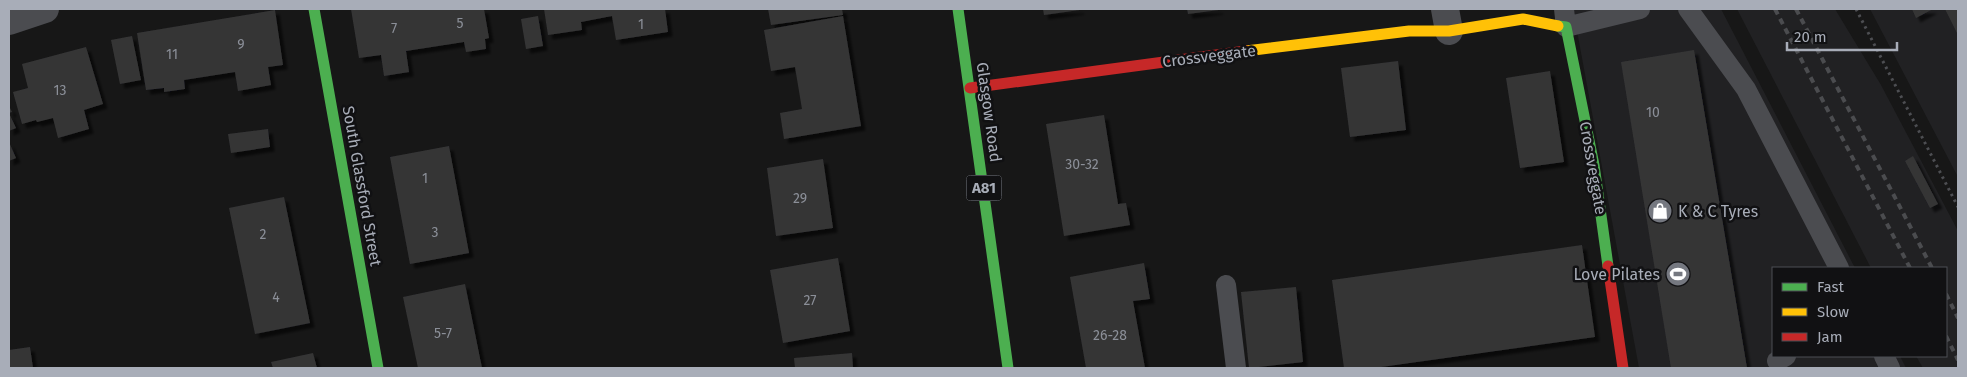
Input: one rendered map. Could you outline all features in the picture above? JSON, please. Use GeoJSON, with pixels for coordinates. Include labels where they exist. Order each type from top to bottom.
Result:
{"type":"FeatureCollection","features":[{"type":"Feature","properties":{"kind":"street"},"geometry":{"type":"LineString","coordinates":[[9,21],[45,9]]}},
{"type":"Feature","properties":{"kind":"street","name":"South Glassford Street"},"geometry":{"type":"LineString","coordinates":[[314,9],[378,368]]}},
{"type":"Feature","properties":{"kind":"street","name":"Glasgow Road"},"geometry":{"type":"LineString","coordinates":[[958,9],[1008,368]]}},
{"type":"Feature","properties":{"kind":"street","name":"Crossveggate"},"geometry":{"type":"LineString","coordinates":[[970,88],[1218,54],[1409,31],[1447,20],[1565,18],[1594,165],[1623,368]]}},
{"type":"Feature","properties":{"kind":"lane"},"geometry":{"type":"LineString","coordinates":[[1565,18],[1640,9]]}},
{"type":"Feature","properties":{"kind":"lane"},"geometry":{"type":"LineString","coordinates":[[1688,9],[1746,89],[1838,267]]}},
{"type":"Feature","properties":{"kind":"lane"},"geometry":{"type":"LineString","coordinates":[[1226,285],[1236,368]]}},
{"type":"Feature","properties":{"kind":"path"},"geometry":{"type":"LineString","coordinates":[[1856,9],[1958,207]]}},
{"type":"Feature","properties":{"kind":"shaded area"},"geometry":{"type":"Polygon","coordinates":[[[1573,9],[1721,9],[1854,267],[1772,267],[1772,357],[1900,357],[1906,368],[1639,368],[1573,9]]]}},
{"type":"Feature","properties":{"kind":"shaded area"},"geometry":{"type":"Polygon","coordinates":[[[1737,9],[1835,9],[1881,85],[1958,231],[1958,368],[1923,368],[1917,357],[1947,357],[1947,267],[1870,267],[1737,9]]]}},
{"type":"Feature","properties":{"kind":"shaded area"},"geometry":{"type":"Polygon","coordinates":[[[1870,9],[1958,9],[1958,177],[1870,9]]]}},
{"type":"Feature","properties":{"kind":"building"},"geometry":{"type":"Polygon","coordinates":[[[351,9],[484,9],[489,38],[485,39],[486,49],[466,52],[464,42],[406,51],[409,72],[384,76],[381,55],[359,58],[351,9]]]}},
{"type":"Feature","properties":{"kind":"building"},"geometry":{"type":"Polygon","coordinates":[[[544,9],[665,9],[668,32],[616,40],[612,16],[581,22],[582,30],[548,35],[544,9]]]}},
{"type":"Feature","properties":{"kind":"building"},"geometry":{"type":"Polygon","coordinates":[[[768,9],[842,9],[843,15],[771,25],[768,9]]]}},
{"type":"Feature","properties":{"kind":"building"},"geometry":{"type":"Polygon","coordinates":[[[1043,9],[1080,9],[1080,10],[1044,15],[1043,9]]]}},
{"type":"Feature","properties":{"kind":"building"},"geometry":{"type":"Polygon","coordinates":[[[1187,9],[1219,9],[1219,10],[1188,14],[1187,9]]]}},
{"type":"Feature","properties":{"kind":"building"},"geometry":{"type":"Polygon","coordinates":[[[1912,9],[1933,9],[1916,18],[1912,9]]]}},
{"type":"Feature","properties":{"kind":"building"},"geometry":{"type":"Polygon","coordinates":[[[1945,9],[1958,9],[1958,35],[1945,9]]]}},
{"type":"Feature","properties":{"kind":"building"},"geometry":{"type":"Polygon","coordinates":[[[275,10],[283,65],[268,67],[271,85],[238,91],[235,72],[184,80],[185,89],[164,92],[164,88],[146,90],[137,33],[275,10]]]}},
{"type":"Feature","properties":{"kind":"building"},"geometry":{"type":"Polygon","coordinates":[[[538,16],[543,46],[526,49],[521,19],[538,16]]]}},
{"type":"Feature","properties":{"kind":"building"},"geometry":{"type":"Polygon","coordinates":[[[843,16],[861,126],[784,139],[780,113],[802,109],[795,67],[771,71],[764,30],[843,16]]]}},
{"type":"Feature","properties":{"kind":"building"},"geometry":{"type":"Polygon","coordinates":[[[132,36],[141,80],[120,84],[111,40],[132,36]]]}},
{"type":"Feature","properties":{"kind":"building"},"geometry":{"type":"Polygon","coordinates":[[[86,47],[103,104],[84,110],[89,129],[58,138],[53,118],[22,124],[13,92],[28,88],[22,64],[86,47]]]}},
{"type":"Feature","properties":{"kind":"building"},"geometry":{"type":"Polygon","coordinates":[[[1694,50],[1747,368],[1671,368],[1621,62],[1694,50]]]}},
{"type":"Feature","properties":{"kind":"building"},"geometry":{"type":"Polygon","coordinates":[[[1398,61],[1406,130],[1350,137],[1341,68],[1398,61]]]}},
{"type":"Feature","properties":{"kind":"building"},"geometry":{"type":"Polygon","coordinates":[[[1550,71],[1564,162],[1520,168],[1506,78],[1550,71]]]}},
{"type":"Feature","properties":{"kind":"building"},"geometry":{"type":"Polygon","coordinates":[[[9,113],[16,128],[9,131],[9,113]]]}},
{"type":"Feature","properties":{"kind":"building"},"geometry":{"type":"Polygon","coordinates":[[[1104,115],[1118,204],[1126,203],[1130,225],[1064,236],[1046,124],[1104,115]]]}},
{"type":"Feature","properties":{"kind":"building"},"geometry":{"type":"Polygon","coordinates":[[[268,129],[270,147],[231,153],[228,134],[268,129]]]}},
{"type":"Feature","properties":{"kind":"building"},"geometry":{"type":"Polygon","coordinates":[[[9,142],[16,158],[9,161],[9,142]]]}},
{"type":"Feature","properties":{"kind":"building"},"geometry":{"type":"Polygon","coordinates":[[[449,146],[469,253],[410,264],[390,157],[449,146]]]}},
{"type":"Feature","properties":{"kind":"building"},"geometry":{"type":"Polygon","coordinates":[[[1913,156],[1938,204],[1930,208],[1905,161],[1913,156]]]}},
{"type":"Feature","properties":{"kind":"building"},"geometry":{"type":"Polygon","coordinates":[[[823,159],[833,228],[776,236],[767,168],[823,159]]]}},
{"type":"Feature","properties":{"kind":"building"},"geometry":{"type":"Polygon","coordinates":[[[284,197],[310,323],[255,334],[229,208],[284,197]]]}},
{"type":"Feature","properties":{"kind":"building"},"geometry":{"type":"Polygon","coordinates":[[[1582,245],[1595,337],[1374,368],[1344,368],[1332,280],[1582,245]]]}},
{"type":"Feature","properties":{"kind":"building"},"geometry":{"type":"Polygon","coordinates":[[[838,258],[850,331],[783,343],[770,270],[838,258]]]}},
{"type":"Feature","properties":{"kind":"building"},"geometry":{"type":"Polygon","coordinates":[[[1144,263],[1150,299],[1133,301],[1145,368],[1086,368],[1070,277],[1144,263]]]}},
{"type":"Feature","properties":{"kind":"building"},"geometry":{"type":"Polygon","coordinates":[[[465,284],[482,368],[418,368],[403,297],[465,284]]]}},
{"type":"Feature","properties":{"kind":"building"},"geometry":{"type":"Polygon","coordinates":[[[1296,287],[1303,362],[1249,368],[1241,292],[1296,287]]]}},
{"type":"Feature","properties":{"kind":"building"},"geometry":{"type":"Polygon","coordinates":[[[30,347],[33,368],[9,368],[9,350],[30,347]]]}},
{"type":"Feature","properties":{"kind":"building"},"geometry":{"type":"Polygon","coordinates":[[[313,353],[317,368],[273,368],[271,362],[313,353]]]}},
{"type":"Feature","properties":{"kind":"building"},"geometry":{"type":"Polygon","coordinates":[[[852,353],[853,368],[795,368],[794,358],[852,353]]]}},
{"type":"Feature","properties":{"kind":"railway"},"geometry":{"type":"LineString","coordinates":[[1775,9],[1909,267]]}},
{"type":"Feature","properties":{"kind":"railway"},"geometry":{"type":"LineString","coordinates":[[1796,9],[1931,267]]}},
{"type":"Feature","properties":{"kind":"railway"},"geometry":{"type":"LineString","coordinates":[[1947,296],[1958,318]]}},
{"type":"Feature","properties":{"kind":"railway"},"geometry":{"type":"LineString","coordinates":[[1947,338],[1958,360]]}},
{"type":"Feature","properties":{"kind":"traffic: fast"},"geometry":{"type":"LineString","coordinates":[[314,9],[378,368]]}},
{"type":"Feature","properties":{"kind":"traffic: fast"},"geometry":{"type":"LineString","coordinates":[[958,9],[1008,368]]}},
{"type":"Feature","properties":{"kind":"traffic: fast"},"geometry":{"type":"LineString","coordinates":[[1558,26],[1566,27],[1594,165],[1608,266]]}},
{"type":"Feature","properties":{"kind":"traffic: slow"},"geometry":{"type":"LineString","coordinates":[[1246,51],[1409,31],[1449,31],[1523,19],[1558,26]]}},
{"type":"Feature","properties":{"kind":"traffic: jam"},"geometry":{"type":"LineString","coordinates":[[970,88],[1246,51]]}},
{"type":"Feature","properties":{"kind":"traffic: jam"},"geometry":{"type":"LineString","coordinates":[[1608,266],[1623,368]]}},
{"type":"Feature","properties":{"kind":"place","name":"K & C Tyres"},"geometry":{"type":"Point","coordinates":[1660,211]}},
{"type":"Feature","properties":{"kind":"place","name":"Love Pilates"},"geometry":{"type":"Point","coordinates":[1678,274]}}]}
